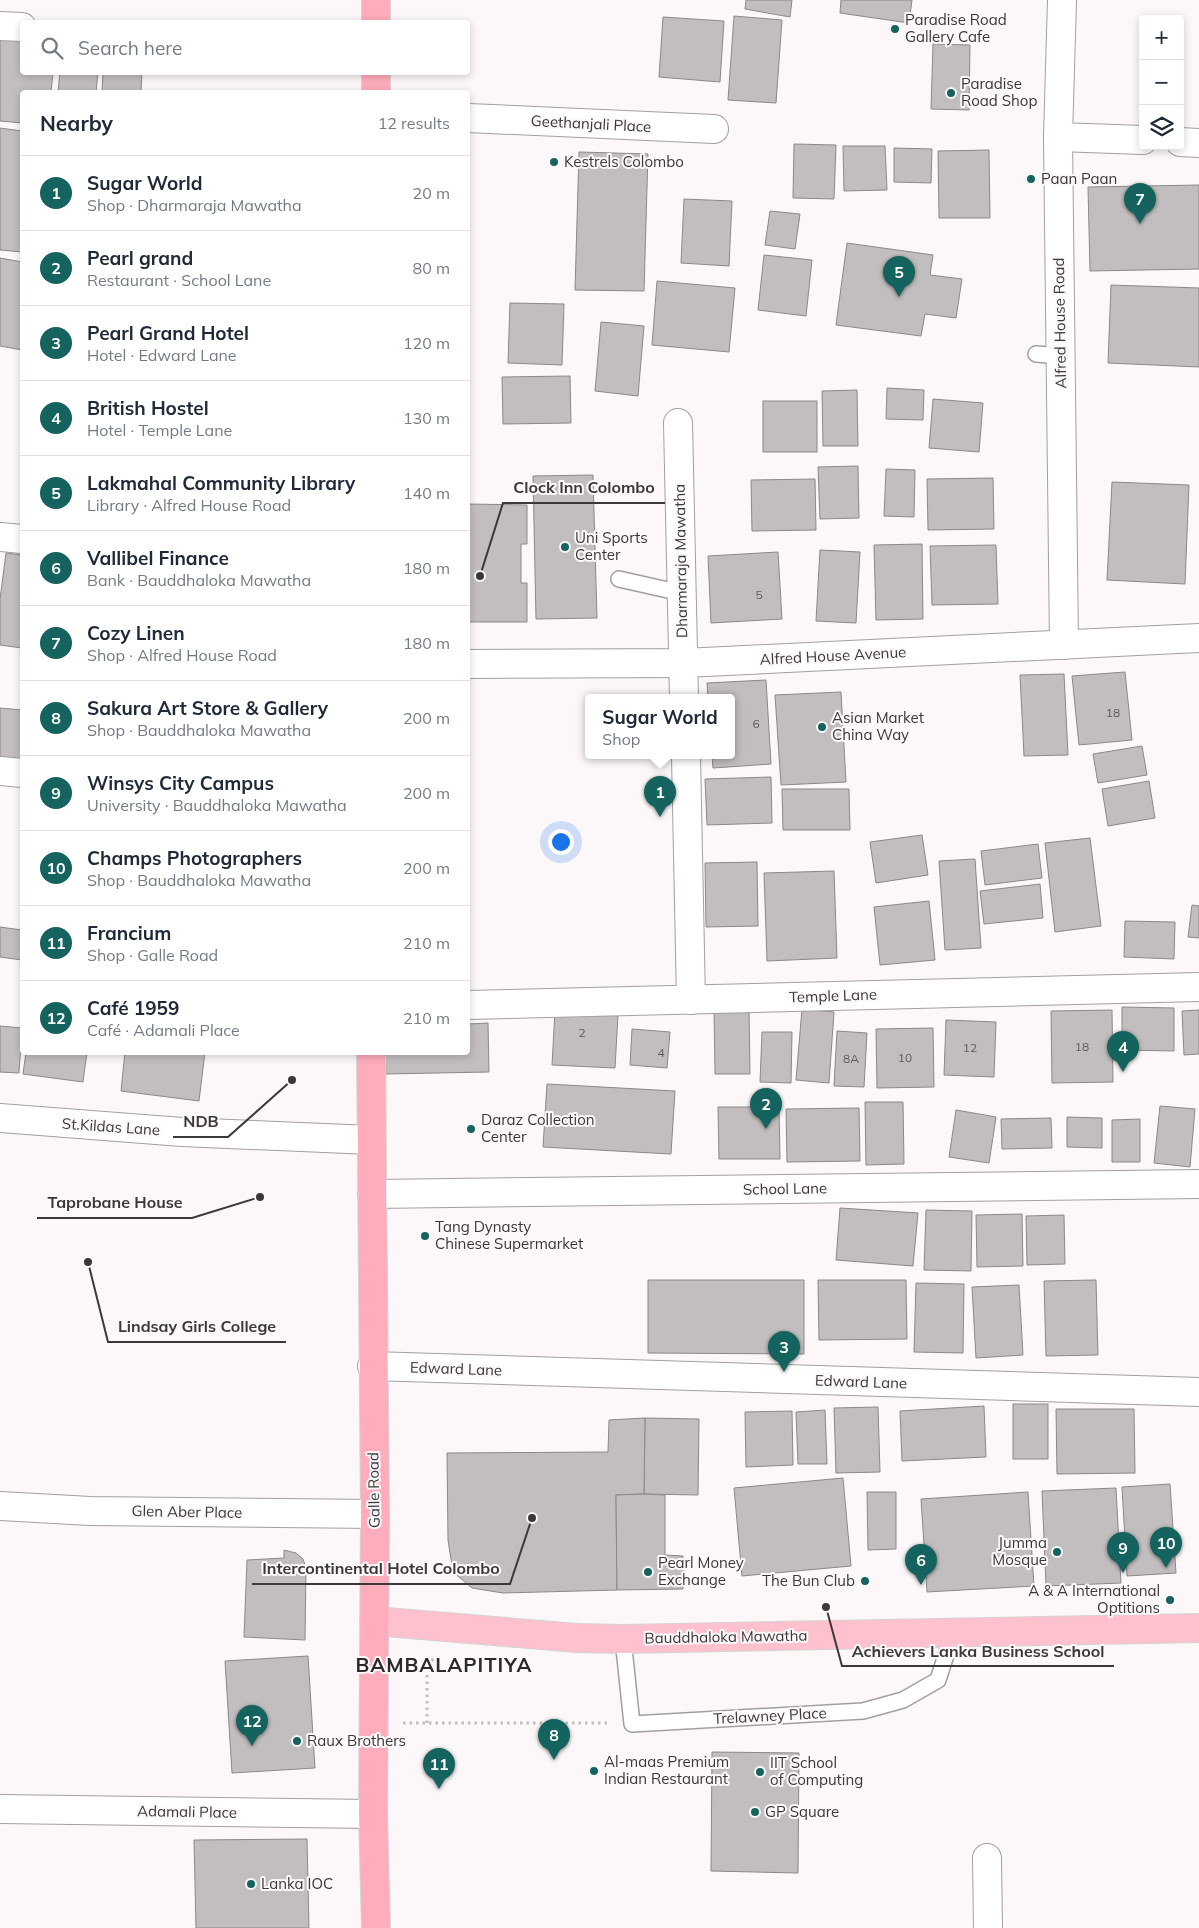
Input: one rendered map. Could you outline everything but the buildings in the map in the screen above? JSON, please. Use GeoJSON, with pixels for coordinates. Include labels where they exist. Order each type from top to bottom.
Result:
{"type":"FeatureCollection","features":[{"type":"Feature","properties":{"kind":"highway"},"geometry":{"type":"LineString","coordinates":[[376,0],[376,20]]}},
{"type":"Feature","properties":{"kind":"highway"},"geometry":{"type":"LineString","coordinates":[[376,75],[376,90]]}},
{"type":"Feature","properties":{"kind":"highway","name":"Galle Road"},"geometry":{"type":"LineString","coordinates":[[371,1055],[376,1928]]}},
{"type":"Feature","properties":{"kind":"main road","name":"Bauddhaloka Mawatha"},"geometry":{"type":"LineString","coordinates":[[374,1621],[577,1638],[623,1639],[1199,1628]]}},
{"type":"Feature","properties":{"kind":"street","name":"Alfred House Road"},"geometry":{"type":"LineString","coordinates":[[1062,0],[1048,355],[1064,645]]}},
{"type":"Feature","properties":{"kind":"street"},"geometry":{"type":"LineString","coordinates":[[0,26],[20,27]]}},
{"type":"Feature","properties":{"kind":"street","name":"Geethanjali Place"},"geometry":{"type":"LineString","coordinates":[[470,118],[714,129]]}},
{"type":"Feature","properties":{"kind":"street"},"geometry":{"type":"LineString","coordinates":[[1058,137],[1139,140]]}},
{"type":"Feature","properties":{"kind":"street"},"geometry":{"type":"LineString","coordinates":[[1184,142],[1199,143]]}},
{"type":"Feature","properties":{"kind":"street","name":"Dharmaraja Mawatha"},"geometry":{"type":"LineString","coordinates":[[678,423],[684,694]]}},
{"type":"Feature","properties":{"kind":"street"},"geometry":{"type":"LineString","coordinates":[[0,537],[20,539]]}},
{"type":"Feature","properties":{"kind":"street","name":"Alfred House Avenue"},"geometry":{"type":"LineString","coordinates":[[470,664],[684,663],[1199,638]]}},
{"type":"Feature","properties":{"kind":"street"},"geometry":{"type":"LineString","coordinates":[[686,759],[691,1000]]}},
{"type":"Feature","properties":{"kind":"street"},"geometry":{"type":"LineString","coordinates":[[0,771],[20,773]]}},
{"type":"Feature","properties":{"kind":"street","name":"Temple Lane"},"geometry":{"type":"LineString","coordinates":[[470,1005],[1199,986]]}},
{"type":"Feature","properties":{"kind":"street","name":"St.Kildas Lane"},"geometry":{"type":"LineString","coordinates":[[0,1118],[182,1132],[371,1140]]}},
{"type":"Feature","properties":{"kind":"street","name":"School Lane"},"geometry":{"type":"LineString","coordinates":[[372,1194],[1199,1184]]}},
{"type":"Feature","properties":{"kind":"street","name":"Edward Lane"},"geometry":{"type":"LineString","coordinates":[[372,1366],[1199,1392]]}},
{"type":"Feature","properties":{"kind":"street","name":"Glen Aber Place"},"geometry":{"type":"LineString","coordinates":[[0,1506],[90,1511],[375,1514]]}},
{"type":"Feature","properties":{"kind":"street","name":"Adamali Place"},"geometry":{"type":"LineString","coordinates":[[0,1809],[374,1814]]}},
{"type":"Feature","properties":{"kind":"street"},"geometry":{"type":"LineString","coordinates":[[988,1858],[988,1928]]}},
{"type":"Feature","properties":{"kind":"lane"},"geometry":{"type":"LineString","coordinates":[[619,579],[681,594]]}},
{"type":"Feature","properties":{"kind":"lane","name":"Trelawney Place"},"geometry":{"type":"LineString","coordinates":[[632,1724],[863,1711],[895,1702],[938,1680],[953,1633]]}},
{"type":"Feature","properties":{"kind":"lane"},"geometry":{"type":"LineString","coordinates":[[623,1639],[632,1724]]}},
{"type":"Feature","properties":{"kind":"path"},"geometry":{"type":"LineString","coordinates":[[427,1723],[427,1664],[474,1630]]}},
{"type":"Feature","properties":{"kind":"path"},"geometry":{"type":"LineString","coordinates":[[375,1722],[632,1724]]}},
{"type":"Feature","properties":{"kind":"place","name":"Paradise Road Gallery Cafe"},"geometry":{"type":"Point","coordinates":[895,29]}},
{"type":"Feature","properties":{"kind":"place","name":"Paradise Road Shop"},"geometry":{"type":"Point","coordinates":[951,93]}},
{"type":"Feature","properties":{"kind":"place","name":"Kestrels Colombo"},"geometry":{"type":"Point","coordinates":[554,162]}},
{"type":"Feature","properties":{"kind":"place","name":"Paan Paan"},"geometry":{"type":"Point","coordinates":[1031,179]}},
{"type":"Feature","properties":{"kind":"place","name":"Cozy Linen"},"geometry":{"type":"Point","coordinates":[1140,224]}},
{"type":"Feature","properties":{"kind":"place","name":"Lakmahal Community Library"},"geometry":{"type":"Point","coordinates":[899,297]}},
{"type":"Feature","properties":{"kind":"place","name":"Uni Sports Center"},"geometry":{"type":"Point","coordinates":[565,547]}},
{"type":"Feature","properties":{"kind":"place","name":"Clock Inn Colombo"},"geometry":{"type":"Point","coordinates":[480,576]}},
{"type":"Feature","properties":{"kind":"place","name":"Asian Market China Way"},"geometry":{"type":"Point","coordinates":[822,727]}},
{"type":"Feature","properties":{"kind":"place","name":"Sugar World"},"geometry":{"type":"Point","coordinates":[660,817]}},
{"type":"Feature","properties":{"kind":"place","name":"British Hostel"},"geometry":{"type":"Point","coordinates":[1123,1072]}},
{"type":"Feature","properties":{"kind":"place","name":"NDB"},"geometry":{"type":"Point","coordinates":[292,1080]}},
{"type":"Feature","properties":{"kind":"place","name":"Daraz Collection Center"},"geometry":{"type":"Point","coordinates":[471,1129]}},
{"type":"Feature","properties":{"kind":"place","name":"Pearl grand"},"geometry":{"type":"Point","coordinates":[766,1129]}},
{"type":"Feature","properties":{"kind":"place","name":"Taprobane House"},"geometry":{"type":"Point","coordinates":[260,1197]}},
{"type":"Feature","properties":{"kind":"place","name":"Tang Dynasty Chinese Supermarket"},"geometry":{"type":"Point","coordinates":[425,1236]}},
{"type":"Feature","properties":{"kind":"place","name":"Lindsay Girls College"},"geometry":{"type":"Point","coordinates":[88,1262]}},
{"type":"Feature","properties":{"kind":"place","name":"Pearl Grand Hotel"},"geometry":{"type":"Point","coordinates":[784,1372]}},
{"type":"Feature","properties":{"kind":"place","name":"Intercontinental Hotel Colombo"},"geometry":{"type":"Point","coordinates":[532,1518]}},
{"type":"Feature","properties":{"kind":"place","name":"Jumma Mosque"},"geometry":{"type":"Point","coordinates":[1057,1552]}},
{"type":"Feature","properties":{"kind":"place","name":"Champs Photographers"},"geometry":{"type":"Point","coordinates":[1166,1568]}},
{"type":"Feature","properties":{"kind":"place","name":"Pearl Money Exchange"},"geometry":{"type":"Point","coordinates":[648,1572]}},
{"type":"Feature","properties":{"kind":"place","name":"Winsys City Campus"},"geometry":{"type":"Point","coordinates":[1123,1573]}},
{"type":"Feature","properties":{"kind":"place","name":"The Bun Club"},"geometry":{"type":"Point","coordinates":[865,1581]}},
{"type":"Feature","properties":{"kind":"place","name":"Vallibel Finance"},"geometry":{"type":"Point","coordinates":[921,1585]}},
{"type":"Feature","properties":{"kind":"place","name":"A & A International Optitions"},"geometry":{"type":"Point","coordinates":[1170,1600]}},
{"type":"Feature","properties":{"kind":"place","name":"Achievers Lanka Business School"},"geometry":{"type":"Point","coordinates":[826,1607]}},
{"type":"Feature","properties":{"kind":"place","name":"Raux Brothers"},"geometry":{"type":"Point","coordinates":[297,1741]}},
{"type":"Feature","properties":{"kind":"place","name":"Café 1959"},"geometry":{"type":"Point","coordinates":[252,1746]}},
{"type":"Feature","properties":{"kind":"place","name":"Sakura Art Store & Gallery"},"geometry":{"type":"Point","coordinates":[554,1760]}},
{"type":"Feature","properties":{"kind":"place","name":"Al-maas Premium Indian Restaurant"},"geometry":{"type":"Point","coordinates":[594,1771]}},
{"type":"Feature","properties":{"kind":"place","name":"IIT School of Computing"},"geometry":{"type":"Point","coordinates":[760,1772]}},
{"type":"Feature","properties":{"kind":"place","name":"Francium"},"geometry":{"type":"Point","coordinates":[439,1789]}},
{"type":"Feature","properties":{"kind":"place","name":"GP Square"},"geometry":{"type":"Point","coordinates":[755,1812]}},
{"type":"Feature","properties":{"kind":"place","name":"Lanka IOC"},"geometry":{"type":"Point","coordinates":[251,1884]}},
{"type":"Feature","properties":{"kind":"district","name":"BAMBALAPITIYA"},"geometry":{"type":"Point","coordinates":[444,1665]}}]}
